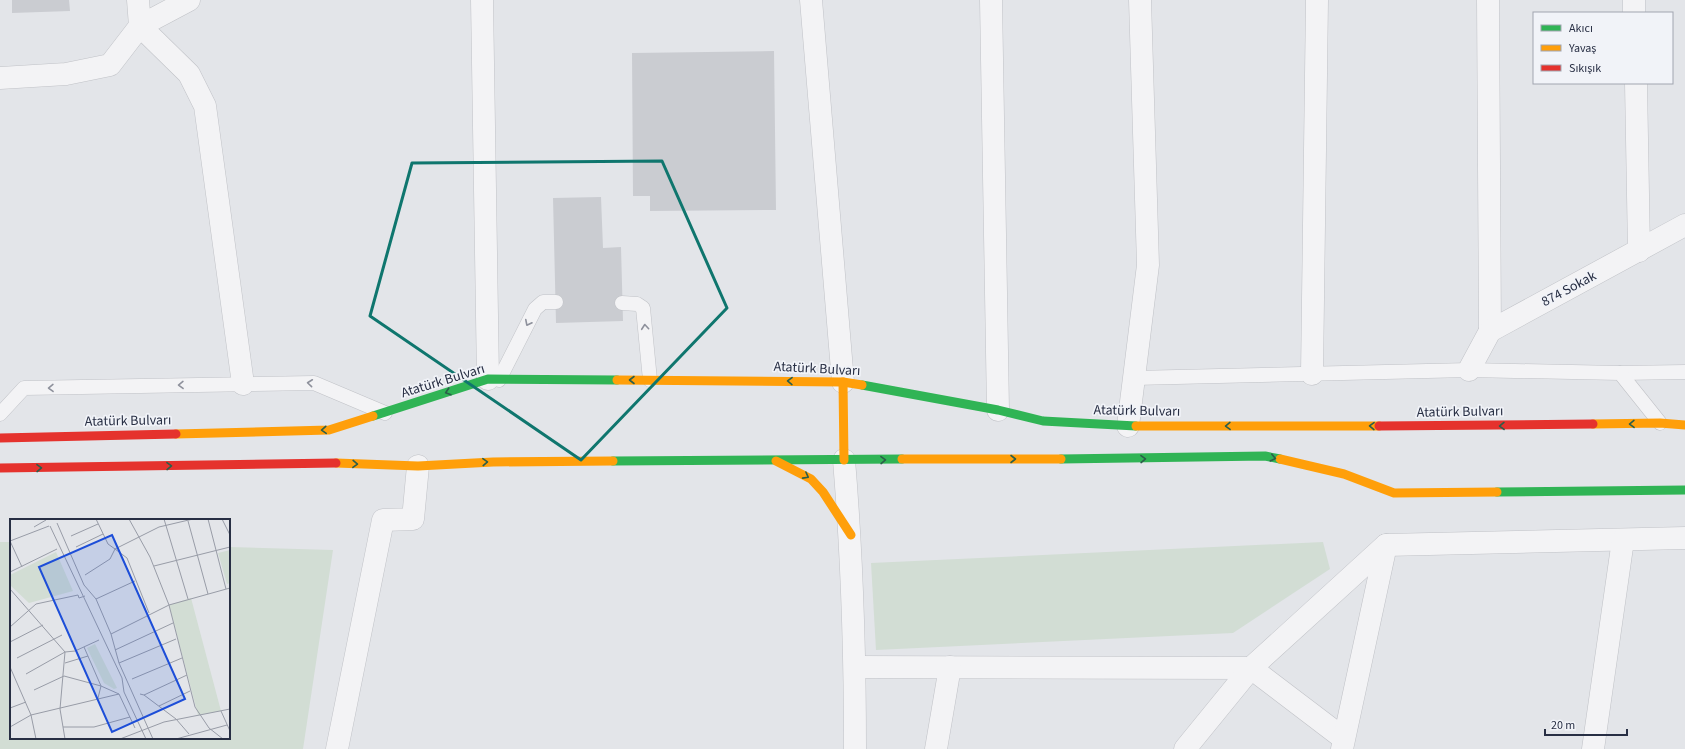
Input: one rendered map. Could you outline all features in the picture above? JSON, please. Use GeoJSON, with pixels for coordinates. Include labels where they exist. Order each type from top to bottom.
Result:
{"type":"FeatureCollection","features":[{"type":"Feature","properties":{"kind":"main road","name":"Atatürk Bulvarı"},"geometry":{"type":"LineString","coordinates":[[0,438],[329,430],[493,380],[843,382],[998,410],[1043,421],[1128,426],[1313,425],[1424,427],[1660,423],[1685,425]]}},
{"type":"Feature","properties":{"kind":"main road"},"geometry":{"type":"LineString","coordinates":[[843,382],[844,460]]}},
{"type":"Feature","properties":{"kind":"main road"},"geometry":{"type":"LineString","coordinates":[[0,468],[333,463],[418,466],[493,462],[771,459],[1124,459],[1265,456],[1344,474],[1394,493],[1685,490]]}},
{"type":"Feature","properties":{"kind":"main road"},"geometry":{"type":"LineString","coordinates":[[771,459],[811,479],[823,492],[851,535]]}},
{"type":"Feature","properties":{"kind":"street"},"geometry":{"type":"LineString","coordinates":[[138,0],[140,26],[189,74],[206,106],[243,384]]}},
{"type":"Feature","properties":{"kind":"street"},"geometry":{"type":"LineString","coordinates":[[0,78],[66,74],[110,65],[140,26],[189,0]]}},
{"type":"Feature","properties":{"kind":"street"},"geometry":{"type":"LineString","coordinates":[[482,0],[493,380]]}},
{"type":"Feature","properties":{"kind":"street"},"geometry":{"type":"LineString","coordinates":[[811,0],[843,382]]}},
{"type":"Feature","properties":{"kind":"street"},"geometry":{"type":"LineString","coordinates":[[991,0],[998,410]]}},
{"type":"Feature","properties":{"kind":"street"},"geometry":{"type":"LineString","coordinates":[[1128,426],[1148,265],[1140,0]]}},
{"type":"Feature","properties":{"kind":"street"},"geometry":{"type":"LineString","coordinates":[[1312,374],[1317,0]]}},
{"type":"Feature","properties":{"kind":"street"},"geometry":{"type":"LineString","coordinates":[[1469,370],[1490,331],[1488,0]]}},
{"type":"Feature","properties":{"kind":"street"},"geometry":{"type":"LineString","coordinates":[[1634,0],[1634,12]]}},
{"type":"Feature","properties":{"kind":"street"},"geometry":{"type":"LineString","coordinates":[[1636,84],[1639,251]]}},
{"type":"Feature","properties":{"kind":"street","name":"874 Sokak"},"geometry":{"type":"LineString","coordinates":[[1490,331],[1639,251],[1685,224]]}},
{"type":"Feature","properties":{"kind":"street"},"geometry":{"type":"LineString","coordinates":[[844,460],[851,535],[855,667],[855,749]]}},
{"type":"Feature","properties":{"kind":"street"},"geometry":{"type":"LineString","coordinates":[[337,749],[383,520],[413,519],[418,466]]}},
{"type":"Feature","properties":{"kind":"street"},"geometry":{"type":"LineString","coordinates":[[1185,749],[1251,668],[1386,545],[1685,538]]}},
{"type":"Feature","properties":{"kind":"street"},"geometry":{"type":"LineString","coordinates":[[1593,749],[1623,540]]}},
{"type":"Feature","properties":{"kind":"street"},"geometry":{"type":"LineString","coordinates":[[855,667],[1251,668],[1343,744],[1386,545]]}},
{"type":"Feature","properties":{"kind":"street"},"geometry":{"type":"LineString","coordinates":[[936,749],[950,667]]}},
{"type":"Feature","properties":{"kind":"lane"},"geometry":{"type":"LineString","coordinates":[[493,380],[535,309],[543,302],[556,302]]}},
{"type":"Feature","properties":{"kind":"lane"},"geometry":{"type":"LineString","coordinates":[[622,303],[637,304],[643,308],[650,380]]}},
{"type":"Feature","properties":{"kind":"lane"},"geometry":{"type":"LineString","coordinates":[[1134,378],[1469,370],[1620,373],[1685,372]]}},
{"type":"Feature","properties":{"kind":"lane"},"geometry":{"type":"LineString","coordinates":[[1620,373],[1660,423]]}},
{"type":"Feature","properties":{"kind":"lane"},"geometry":{"type":"LineString","coordinates":[[0,414],[24,388],[314,383],[385,413]]}},
{"type":"Feature","properties":{"kind":"highlighted area"},"geometry":{"type":"Polygon","coordinates":[[[662,161],[727,308],[581,460],[370,316],[412,163],[662,161]]]}},
{"type":"Feature","properties":{"kind":"shaded area"},"geometry":{"type":"Polygon","coordinates":[[[0,542],[10,542],[10,739],[230,739],[230,547],[333,550],[303,749],[0,749],[0,542]]]}},
{"type":"Feature","properties":{"kind":"shaded area"},"geometry":{"type":"Polygon","coordinates":[[[1323,542],[1330,569],[1233,633],[876,650],[871,563],[1323,542]]]}},
{"type":"Feature","properties":{"kind":"building"},"geometry":{"type":"Polygon","coordinates":[[[12,0],[69,0],[70,11],[12,13],[12,0]]]}},
{"type":"Feature","properties":{"kind":"building"},"geometry":{"type":"Polygon","coordinates":[[[774,51],[776,210],[650,211],[650,196],[633,196],[632,53],[774,51]]]}},
{"type":"Feature","properties":{"kind":"building"},"geometry":{"type":"Polygon","coordinates":[[[601,197],[603,248],[621,247],[623,321],[556,323],[553,198],[601,197]]]}},
{"type":"Feature","properties":{"kind":"traffic: fast"},"geometry":{"type":"LineString","coordinates":[[373,416],[488,379],[617,380]]}},
{"type":"Feature","properties":{"kind":"traffic: fast"},"geometry":{"type":"LineString","coordinates":[[862,385],[998,410],[1043,421],[1136,426]]}},
{"type":"Feature","properties":{"kind":"traffic: fast"},"geometry":{"type":"LineString","coordinates":[[1061,459],[1265,456],[1280,459]]}},
{"type":"Feature","properties":{"kind":"traffic: fast"},"geometry":{"type":"LineString","coordinates":[[613,461],[902,459]]}},
{"type":"Feature","properties":{"kind":"traffic: fast"},"geometry":{"type":"LineString","coordinates":[[1497,492],[1685,490]]}},
{"type":"Feature","properties":{"kind":"traffic: slow"},"geometry":{"type":"LineString","coordinates":[[617,380],[843,382],[862,385]]}},
{"type":"Feature","properties":{"kind":"traffic: slow"},"geometry":{"type":"LineString","coordinates":[[843,382],[844,460]]}},
{"type":"Feature","properties":{"kind":"traffic: slow"},"geometry":{"type":"LineString","coordinates":[[176,434],[329,430],[373,416]]}},
{"type":"Feature","properties":{"kind":"traffic: slow"},"geometry":{"type":"LineString","coordinates":[[1593,424],[1660,423],[1685,425]]}},
{"type":"Feature","properties":{"kind":"traffic: slow"},"geometry":{"type":"LineString","coordinates":[[1136,426],[1379,426]]}},
{"type":"Feature","properties":{"kind":"traffic: slow"},"geometry":{"type":"LineString","coordinates":[[902,459],[1061,459]]}},
{"type":"Feature","properties":{"kind":"traffic: slow"},"geometry":{"type":"LineString","coordinates":[[1280,459],[1344,474],[1394,493],[1497,492]]}},
{"type":"Feature","properties":{"kind":"traffic: slow"},"geometry":{"type":"LineString","coordinates":[[336,463],[418,466],[493,462],[613,461]]}},
{"type":"Feature","properties":{"kind":"traffic: slow"},"geometry":{"type":"LineString","coordinates":[[776,461],[811,479],[823,492],[851,535]]}},
{"type":"Feature","properties":{"kind":"traffic: jam"},"geometry":{"type":"LineString","coordinates":[[1379,426],[1593,424]]}},
{"type":"Feature","properties":{"kind":"traffic: jam"},"geometry":{"type":"LineString","coordinates":[[0,438],[176,434]]}},
{"type":"Feature","properties":{"kind":"traffic: jam"},"geometry":{"type":"LineString","coordinates":[[0,468],[336,463]]}}]}
